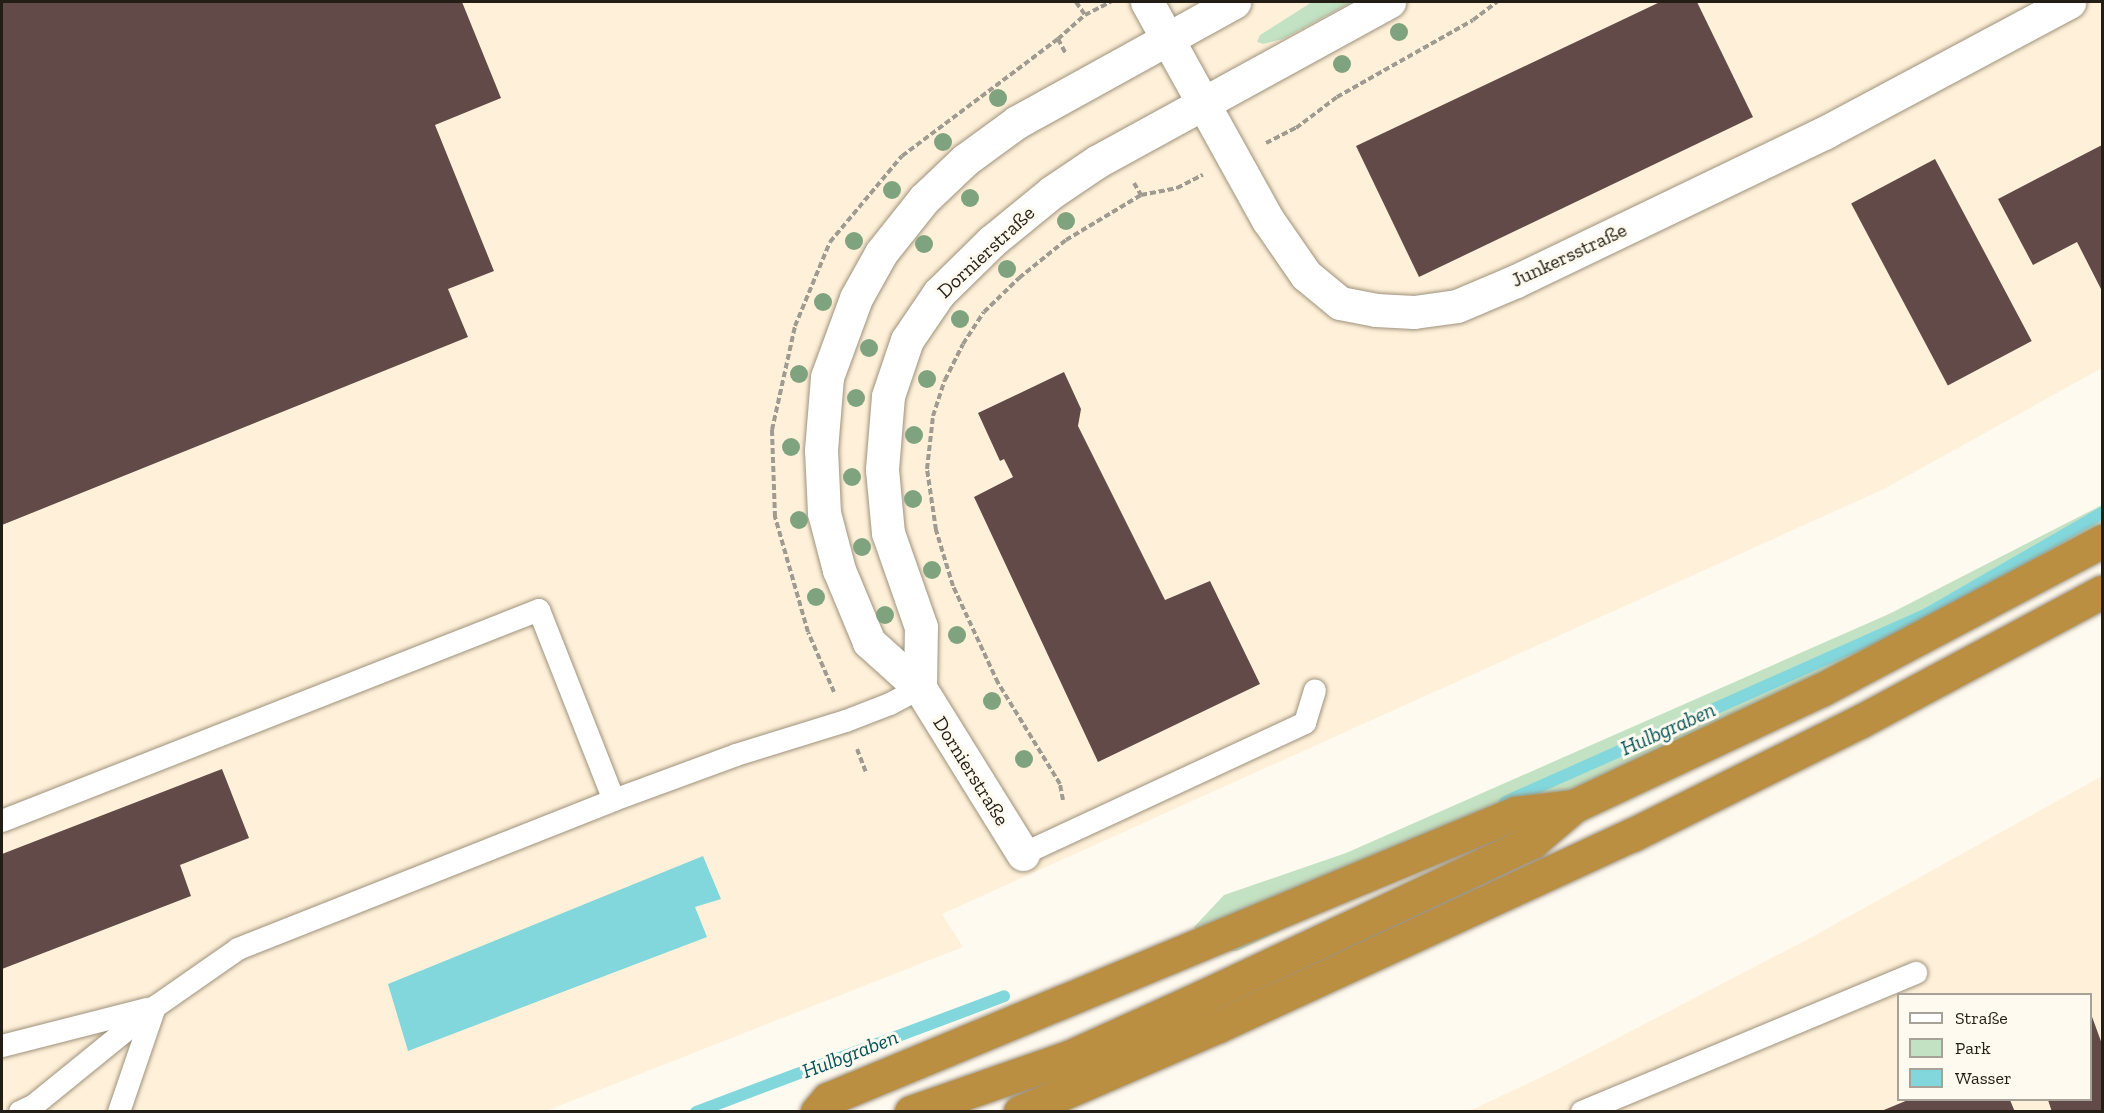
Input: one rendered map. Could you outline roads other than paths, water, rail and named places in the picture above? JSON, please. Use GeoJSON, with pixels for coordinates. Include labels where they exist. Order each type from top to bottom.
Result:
{"type":"FeatureCollection","features":[{"type":"Feature","properties":{"kind":"highway"},"geometry":{"type":"LineString","coordinates":[[911,1112],[1069,1057],[1532,842],[1575,806],[1821,690],[2103,541]]}},
{"type":"Feature","properties":{"kind":"highway"},"geometry":{"type":"LineString","coordinates":[[1020,1112],[1218,1026],[1632,835],[1861,721],[2103,592]]}},
{"type":"Feature","properties":{"kind":"highway"},"geometry":{"type":"LineString","coordinates":[[818,1112],[828,1098],[1516,813],[1575,806]]}},
{"type":"Feature","properties":{"kind":"street"},"geometry":{"type":"LineString","coordinates":[[1147,2],[1166,38]]}},
{"type":"Feature","properties":{"kind":"street","name":"Dornierstraße"},"geometry":{"type":"LineString","coordinates":[[1023,855],[920,688],[869,642],[839,570],[824,513],[821,450],[827,377],[856,298],[881,253],[924,198],[965,160],[1017,122],[1234,2]]}},
{"type":"Feature","properties":{"kind":"street","name":"Dornierstraße"},"geometry":{"type":"LineString","coordinates":[[920,688],[921,627],[888,533],[882,469],[888,396],[908,340],[939,293],[992,242],[1052,192],[1107,155],[1205,104],[1389,2]]}},
{"type":"Feature","properties":{"kind":"street","name":"Junkersstraße"},"geometry":{"type":"LineString","coordinates":[[1166,38],[1268,220],[1306,275],[1340,303],[1376,310],[1414,312],[1457,306],[1516,281],[1824,133],[2069,2]]}},
{"type":"Feature","properties":{"kind":"lane"},"geometry":{"type":"LineString","coordinates":[[2,821],[539,610],[614,800]]}},
{"type":"Feature","properties":{"kind":"lane"},"geometry":{"type":"LineString","coordinates":[[20,1112],[33,1106],[155,1007],[238,949],[614,800],[736,755],[846,721],[890,704],[920,688]]}},
{"type":"Feature","properties":{"kind":"lane"},"geometry":{"type":"LineString","coordinates":[[1023,855],[1305,723],[1315,690]]}},
{"type":"Feature","properties":{"kind":"lane"},"geometry":{"type":"LineString","coordinates":[[1582,1112],[1916,973]]}},
{"type":"Feature","properties":{"kind":"lane"},"geometry":{"type":"LineString","coordinates":[[2,1046],[155,1007]]}},
{"type":"Feature","properties":{"kind":"lane"},"geometry":{"type":"LineString","coordinates":[[119,1112],[155,1007]]}},
{"type":"Feature","properties":{"kind":"water"},"geometry":{"type":"Polygon","coordinates":[[[703,856],[721,899],[695,907],[707,937],[408,1051],[388,984],[703,856]]]}},
{"type":"Feature","properties":{"kind":"waterway","name":"Hulbgraben"},"geometry":{"type":"LineString","coordinates":[[1505,802],[1927,614],[2102,513]]}},
{"type":"Feature","properties":{"kind":"waterway","name":"Hulbgraben"},"geometry":{"type":"LineString","coordinates":[[696,1112],[1004,996]]}}]}
